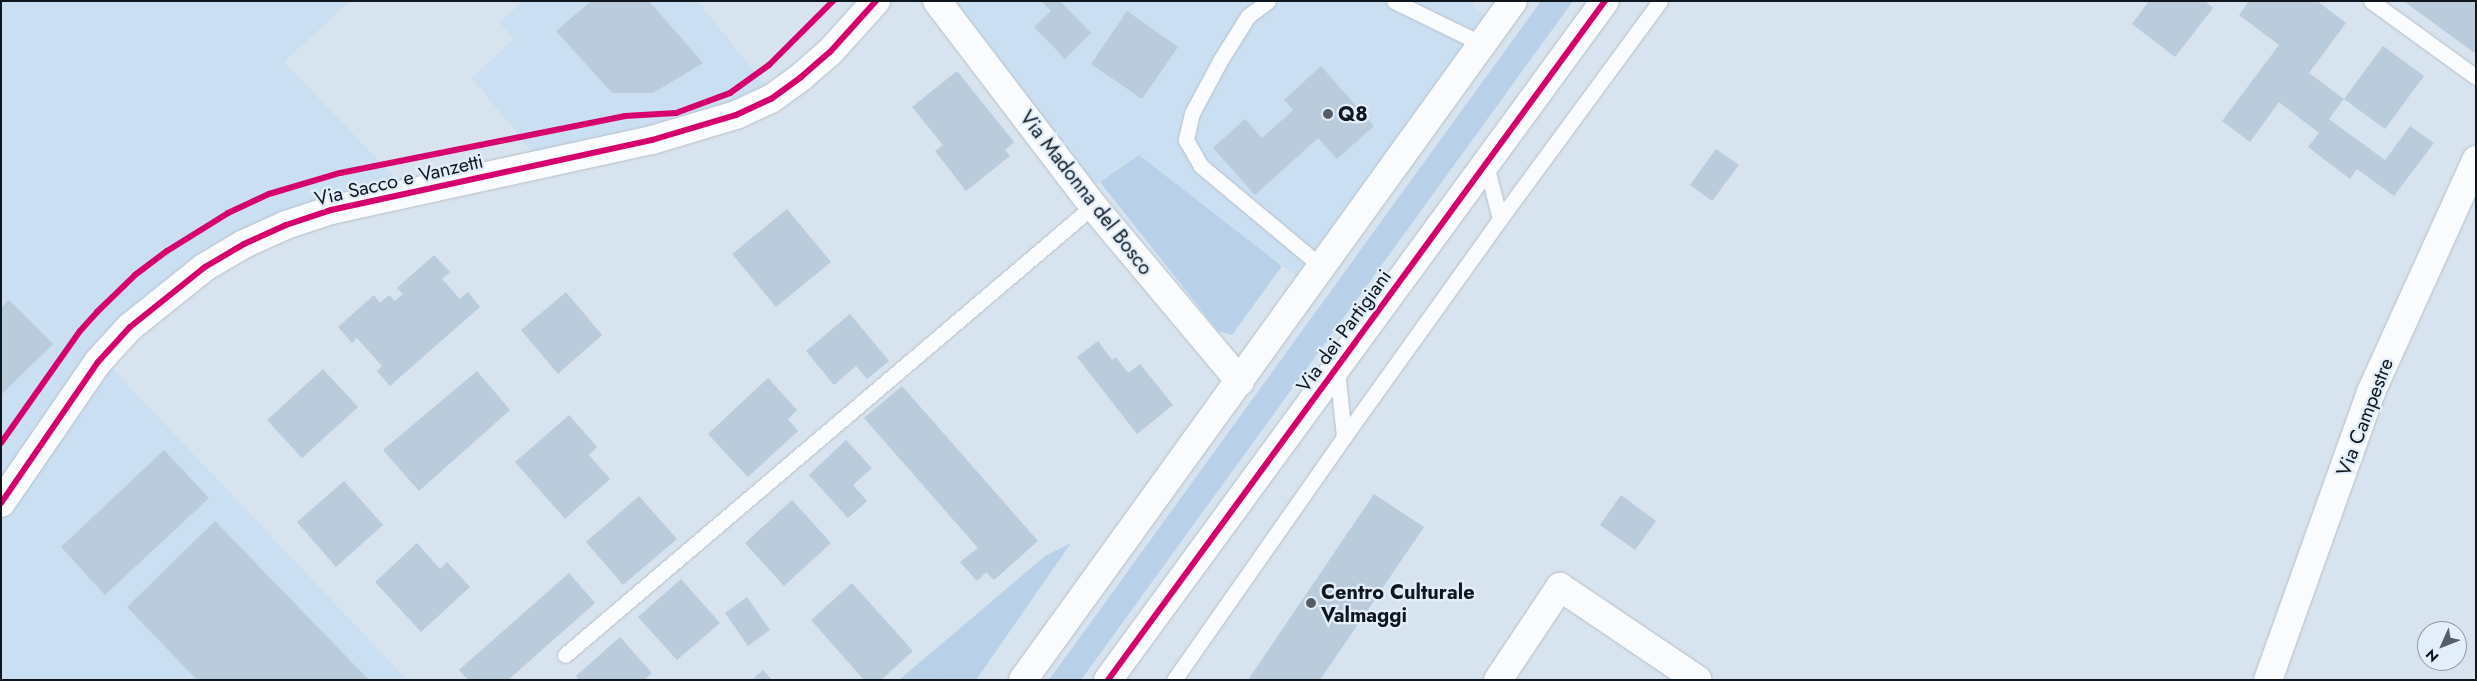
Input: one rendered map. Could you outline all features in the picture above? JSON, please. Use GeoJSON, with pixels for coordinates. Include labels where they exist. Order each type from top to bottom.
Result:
{"type":"FeatureCollection","features":[{"type":"Feature","properties":{"kind":"street","name":"Via Sacco e Vanzetti"},"geometry":{"type":"LineString","coordinates":[[1,502],[98,362],[130,327],[198,273],[244,244],[286,225],[331,210],[652,140],[736,115],[771,99],[801,77],[830,52],[876,1]]}},
{"type":"Feature","properties":{"kind":"street","name":"Via Madonna del Bosco"},"geometry":{"type":"LineString","coordinates":[[937,1],[1093,206],[1240,381]]}},
{"type":"Feature","properties":{"kind":"street"},"geometry":{"type":"LineString","coordinates":[[1023,680],[1513,1]]}},
{"type":"Feature","properties":{"kind":"street","name":"Via dei Partigiani"},"geometry":{"type":"LineString","coordinates":[[1108,680],[1605,1]]}},
{"type":"Feature","properties":{"kind":"street","name":"Via Campestre"},"geometry":{"type":"LineString","coordinates":[[2268,680],[2371,392],[2476,160]]}},
{"type":"Feature","properties":{"kind":"street"},"geometry":{"type":"LineString","coordinates":[[1498,680],[1560,587],[1698,680]]}},
{"type":"Feature","properties":{"kind":"lane"},"geometry":{"type":"LineString","coordinates":[[1268,1],[1248,16],[1221,59],[1192,113],[1186,140],[1201,166],[1322,267]]}},
{"type":"Feature","properties":{"kind":"lane"},"geometry":{"type":"LineString","coordinates":[[1394,1],[1482,44]]}},
{"type":"Feature","properties":{"kind":"lane"},"geometry":{"type":"LineString","coordinates":[[1174,680],[1500,218],[1660,1]]}},
{"type":"Feature","properties":{"kind":"lane"},"geometry":{"type":"LineString","coordinates":[[2371,1],[2476,77]]}},
{"type":"Feature","properties":{"kind":"lane"},"geometry":{"type":"LineString","coordinates":[[1486,165],[1500,218]]}},
{"type":"Feature","properties":{"kind":"lane"},"geometry":{"type":"LineString","coordinates":[[565,654],[1093,206]]}},
{"type":"Feature","properties":{"kind":"lane"},"geometry":{"type":"LineString","coordinates":[[1337,369],[1344,437]]}},
{"type":"Feature","properties":{"kind":"path"},"geometry":{"type":"LineString","coordinates":[[938,680],[946,673]]}},
{"type":"Feature","properties":{"kind":"shaded area"},"geometry":{"type":"Polygon","coordinates":[[[1,1],[350,1],[284,62],[403,186],[279,221],[107,363],[407,680],[1,680],[1,1]]]}},
{"type":"Feature","properties":{"kind":"shaded area"},"geometry":{"type":"Polygon","coordinates":[[[524,1],[697,1],[768,88],[733,108],[536,157],[472,78],[514,39],[499,22],[524,1]]]}},
{"type":"Feature","properties":{"kind":"shaded area"},"geometry":{"type":"Polygon","coordinates":[[[948,1],[1475,1],[1472,6],[1487,16],[1300,279],[1139,155],[1092,187],[948,1]]]}},
{"type":"Feature","properties":{"kind":"shaded area"},"geometry":{"type":"Polygon","coordinates":[[[1541,1],[1573,1],[1081,680],[1049,680],[1541,1]]]}},
{"type":"Feature","properties":{"kind":"shaded area"},"geometry":{"type":"Polygon","coordinates":[[[1139,155],[1282,266],[1232,335],[1218,331],[1100,182],[1139,155]]]}},
{"type":"Feature","properties":{"kind":"shaded area"},"geometry":{"type":"Polygon","coordinates":[[[1071,543],[976,680],[899,680],[1045,556],[1071,543]]]}},
{"type":"Feature","properties":{"kind":"building"},"geometry":{"type":"Polygon","coordinates":[[[591,1],[649,1],[703,63],[653,93],[612,93],[556,31],[591,1]]]}},
{"type":"Feature","properties":{"kind":"building"},"geometry":{"type":"Polygon","coordinates":[[[1041,1],[1060,1],[1091,33],[1065,59],[1034,27],[1051,11],[1041,1]]]}},
{"type":"Feature","properties":{"kind":"building"},"geometry":{"type":"Polygon","coordinates":[[[2149,1],[2205,1],[2213,8],[2175,57],[2132,24],[2149,1]]]}},
{"type":"Feature","properties":{"kind":"building"},"geometry":{"type":"Polygon","coordinates":[[[2249,1],[2317,1],[2346,23],[2309,73],[2344,99],[2329,119],[2385,160],[2410,126],[2434,143],[2394,196],[2357,169],[2350,179],[2308,147],[2319,133],[2279,102],[2250,142],[2222,121],[2279,45],[2239,15],[2249,1]]]}},
{"type":"Feature","properties":{"kind":"building"},"geometry":{"type":"Polygon","coordinates":[[[2404,1],[2476,1],[2476,54],[2413,8],[2404,1]]]}},
{"type":"Feature","properties":{"kind":"building"},"geometry":{"type":"Polygon","coordinates":[[[1127,11],[1178,47],[1142,99],[1091,64],[1127,11]]]}},
{"type":"Feature","properties":{"kind":"building"},"geometry":{"type":"Polygon","coordinates":[[[2383,46],[2424,76],[2385,129],[2344,99],[2383,46]]]}},
{"type":"Feature","properties":{"kind":"building"},"geometry":{"type":"Polygon","coordinates":[[[1321,66],[1374,126],[1337,159],[1318,138],[1255,195],[1213,148],[1245,119],[1262,138],[1293,110],[1284,100],[1321,66]]]}},
{"type":"Feature","properties":{"kind":"building"},"geometry":{"type":"Polygon","coordinates":[[[957,71],[1014,142],[1005,150],[1010,156],[966,191],[935,151],[943,145],[912,107],[957,71]]]}},
{"type":"Feature","properties":{"kind":"building"},"geometry":{"type":"Polygon","coordinates":[[[1716,149],[1739,165],[1712,201],[1690,185],[1716,149]]]}},
{"type":"Feature","properties":{"kind":"building"},"geometry":{"type":"Polygon","coordinates":[[[787,209],[831,262],[776,307],[732,254],[787,209]]]}},
{"type":"Feature","properties":{"kind":"building"},"geometry":{"type":"Polygon","coordinates":[[[434,255],[450,272],[442,279],[460,299],[468,292],[480,307],[390,386],[377,371],[382,366],[357,338],[352,343],[338,327],[374,295],[380,303],[389,295],[395,301],[403,294],[397,288],[434,255]]]}},
{"type":"Feature","properties":{"kind":"building"},"geometry":{"type":"Polygon","coordinates":[[[566,292],[602,335],[558,374],[521,330],[566,292]]]}},
{"type":"Feature","properties":{"kind":"building"},"geometry":{"type":"Polygon","coordinates":[[[9,300],[53,344],[1,395],[1,308],[9,300]]]}},
{"type":"Feature","properties":{"kind":"building"},"geometry":{"type":"Polygon","coordinates":[[[850,314],[889,361],[867,379],[856,366],[834,385],[806,351],[850,314]]]}},
{"type":"Feature","properties":{"kind":"building"},"geometry":{"type":"Polygon","coordinates":[[[1098,341],[1112,360],[1116,357],[1128,373],[1140,364],[1173,405],[1137,434],[1077,357],[1098,341]]]}},
{"type":"Feature","properties":{"kind":"building"},"geometry":{"type":"Polygon","coordinates":[[[323,369],[358,407],[302,458],[267,420],[323,369]]]}},
{"type":"Feature","properties":{"kind":"building"},"geometry":{"type":"Polygon","coordinates":[[[477,371],[510,410],[419,491],[383,450],[477,371]]]}},
{"type":"Feature","properties":{"kind":"building"},"geometry":{"type":"Polygon","coordinates":[[[768,378],[797,410],[788,419],[798,431],[748,477],[708,434],[768,378]]]}},
{"type":"Feature","properties":{"kind":"building"},"geometry":{"type":"Polygon","coordinates":[[[902,386],[1038,541],[994,580],[986,572],[977,581],[960,562],[978,548],[864,418],[902,386]]]}},
{"type":"Feature","properties":{"kind":"building"},"geometry":{"type":"Polygon","coordinates":[[[569,415],[597,447],[589,455],[610,479],[565,519],[515,462],[569,415]]]}},
{"type":"Feature","properties":{"kind":"building"},"geometry":{"type":"Polygon","coordinates":[[[846,440],[872,468],[853,485],[867,501],[848,518],[809,475],[846,440]]]}},
{"type":"Feature","properties":{"kind":"building"},"geometry":{"type":"Polygon","coordinates":[[[164,450],[209,498],[105,595],[61,547],[164,450]]]}},
{"type":"Feature","properties":{"kind":"building"},"geometry":{"type":"Polygon","coordinates":[[[344,481],[383,525],[336,567],[297,522],[344,481]]]}},
{"type":"Feature","properties":{"kind":"building"},"geometry":{"type":"Polygon","coordinates":[[[1374,494],[1424,527],[1320,680],[1248,680],[1374,494]]]}},
{"type":"Feature","properties":{"kind":"building"},"geometry":{"type":"Polygon","coordinates":[[[1621,495],[1656,521],[1635,550],[1600,525],[1621,495]]]}},
{"type":"Feature","properties":{"kind":"building"},"geometry":{"type":"Polygon","coordinates":[[[639,496],[677,539],[623,585],[586,542],[639,496]]]}},
{"type":"Feature","properties":{"kind":"building"},"geometry":{"type":"Polygon","coordinates":[[[792,500],[831,543],[784,586],[745,543],[792,500]]]}},
{"type":"Feature","properties":{"kind":"building"},"geometry":{"type":"Polygon","coordinates":[[[215,521],[369,680],[197,680],[127,607],[215,521]]]}},
{"type":"Feature","properties":{"kind":"building"},"geometry":{"type":"Polygon","coordinates":[[[417,543],[440,569],[447,562],[470,587],[421,632],[375,582],[417,543]]]}},
{"type":"Feature","properties":{"kind":"building"},"geometry":{"type":"Polygon","coordinates":[[[569,573],[595,603],[508,680],[468,680],[459,670],[569,573]]]}},
{"type":"Feature","properties":{"kind":"building"},"geometry":{"type":"Polygon","coordinates":[[[681,579],[720,623],[677,660],[638,617],[681,579]]]}},
{"type":"Feature","properties":{"kind":"building"},"geometry":{"type":"Polygon","coordinates":[[[852,583],[913,651],[881,680],[864,680],[811,620],[852,583]]]}},
{"type":"Feature","properties":{"kind":"building"},"geometry":{"type":"Polygon","coordinates":[[[747,597],[770,630],[748,646],[725,613],[747,597]]]}},
{"type":"Feature","properties":{"kind":"building"},"geometry":{"type":"Polygon","coordinates":[[[620,637],[652,673],[644,680],[579,680],[576,676],[620,637]]]}},
{"type":"Feature","properties":{"kind":"building"},"geometry":{"type":"Polygon","coordinates":[[[763,670],[772,680],[752,680],[763,670]]]}},
{"type":"Feature","properties":{"kind":"cycle path"},"geometry":{"type":"LineString","coordinates":[[1,443],[80,331],[97,312],[135,275],[167,251],[228,213],[269,194],[340,173],[625,116],[676,113],[730,93],[769,65],[833,1]]}},
{"type":"Feature","properties":{"kind":"cycle path"},"geometry":{"type":"LineString","coordinates":[[1,503],[98,362],[130,327],[205,267],[244,244],[286,225],[331,210],[652,140],[736,115],[771,99],[801,77],[830,52],[876,1]]}},
{"type":"Feature","properties":{"kind":"cycle path"},"geometry":{"type":"LineString","coordinates":[[1108,680],[1605,1]]}},
{"type":"Feature","properties":{"kind":"place","name":"Q8"},"geometry":{"type":"Point","coordinates":[1328,114]}},
{"type":"Feature","properties":{"kind":"place","name":"Centro Culturale Valmaggi"},"geometry":{"type":"Point","coordinates":[1311,603]}}]}
